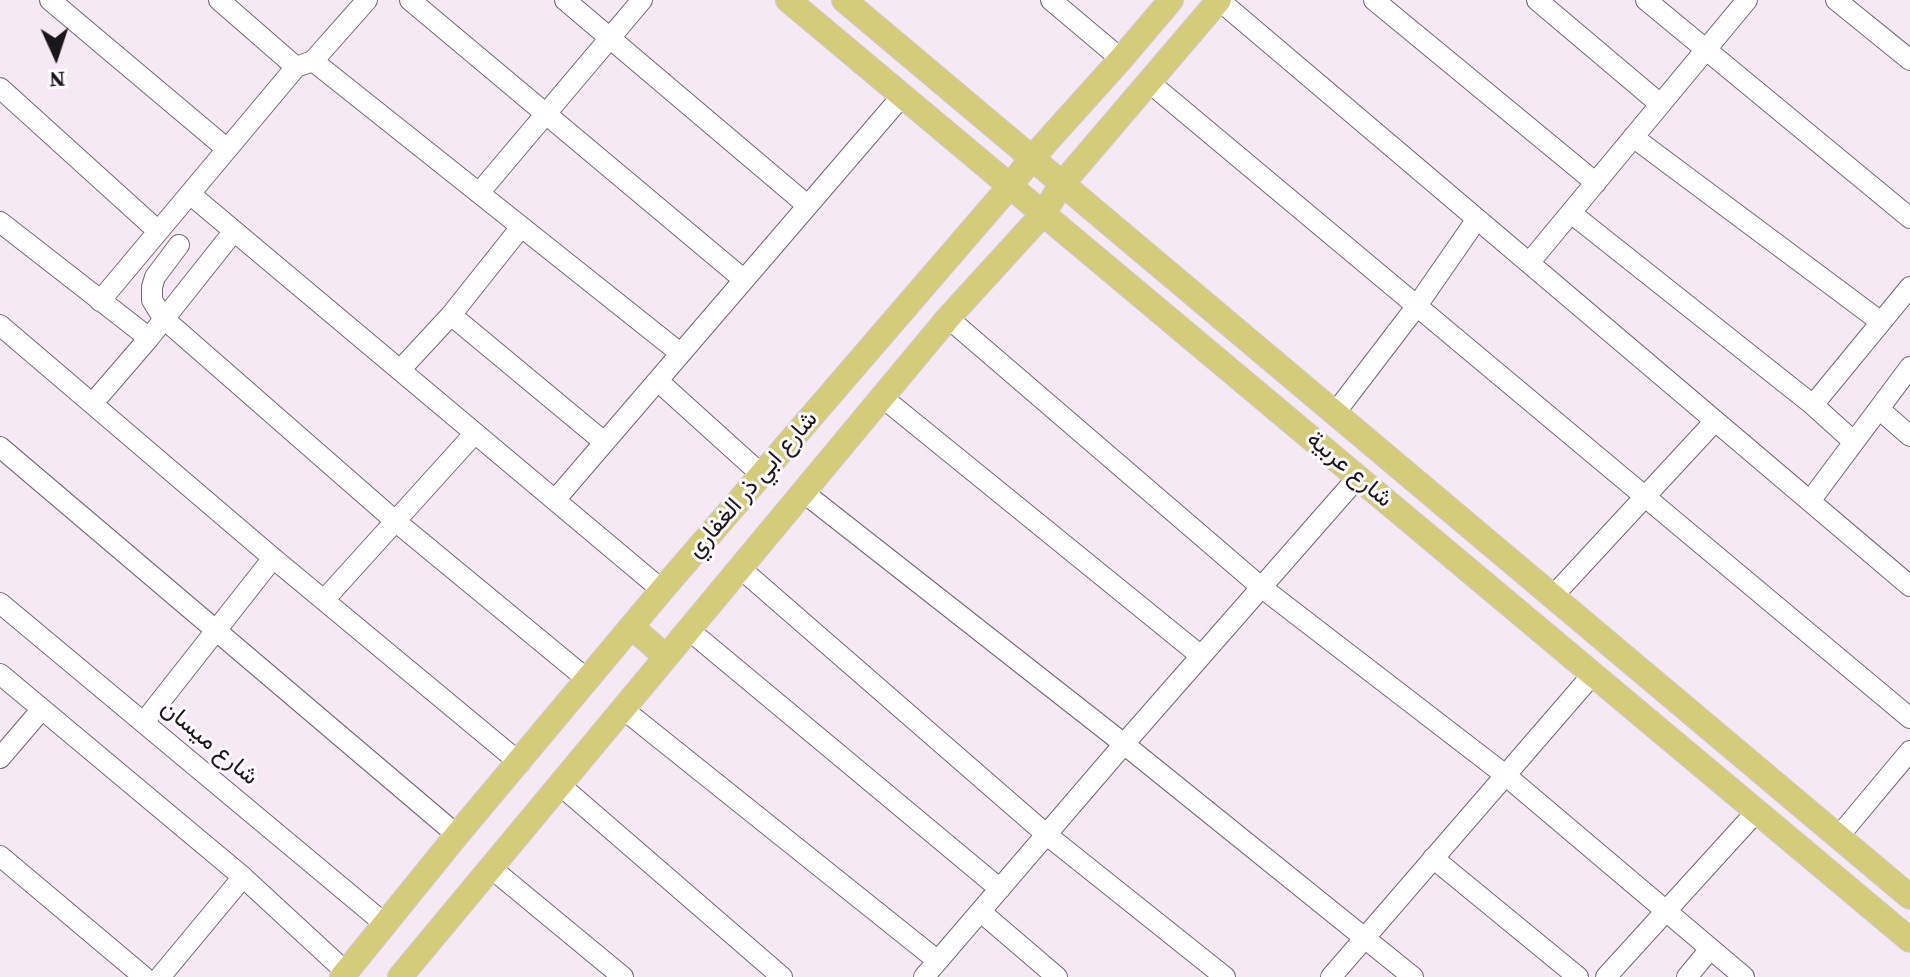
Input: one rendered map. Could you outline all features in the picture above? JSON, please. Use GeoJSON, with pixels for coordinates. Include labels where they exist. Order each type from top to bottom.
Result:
{"type":"FeatureCollection","features":[{"type":"Feature","properties":{"kind":"main road","name":"شارع عربية"},"geometry":{"type":"LineString","coordinates":[[788,0],[1910,940]]}},
{"type":"Feature","properties":{"kind":"main road","name":"شارع عربية"},"geometry":{"type":"LineString","coordinates":[[844,0],[1910,897]]}},
{"type":"Feature","properties":{"kind":"main road","name":"شارع ابي ذر الغفاري"},"geometry":{"type":"LineString","coordinates":[[344,975],[662,590],[1171,0]]}},
{"type":"Feature","properties":{"kind":"main road","name":"شارع ابي ذر الغفاري"},"geometry":{"type":"LineString","coordinates":[[410,974],[491,868],[803,492],[948,318],[1043,214],[1062,184],[1219,0]]}},
{"type":"Feature","properties":{"kind":"main road"},"geometry":{"type":"LineString","coordinates":[[632,627],[666,657]]}},
{"type":"Feature","properties":{"kind":"street"},"geometry":{"type":"LineString","coordinates":[[50,0],[227,149]]}},
{"type":"Feature","properties":{"kind":"street"},"geometry":{"type":"LineString","coordinates":[[219,0],[479,193],[680,353]]}},
{"type":"Feature","properties":{"kind":"street"},"geometry":{"type":"LineString","coordinates":[[100,301],[227,149],[367,0]]}},
{"type":"Feature","properties":{"kind":"street"},"geometry":{"type":"LineString","coordinates":[[410,0],[743,279]]}},
{"type":"Feature","properties":{"kind":"street"},"geometry":{"type":"LineString","coordinates":[[565,0],[807,205]]}},
{"type":"Feature","properties":{"kind":"street"},"geometry":{"type":"LineString","coordinates":[[479,193],[642,0]]}},
{"type":"Feature","properties":{"kind":"street"},"geometry":{"type":"LineString","coordinates":[[1051,0],[1121,59]]}},
{"type":"Feature","properties":{"kind":"street"},"geometry":{"type":"LineString","coordinates":[[1219,0],[1910,586]]}},
{"type":"Feature","properties":{"kind":"street"},"geometry":{"type":"LineString","coordinates":[[1374,0],[1596,183]]}},
{"type":"Feature","properties":{"kind":"street"},"geometry":{"type":"LineString","coordinates":[[1537,0],[1660,104]]}},
{"type":"Feature","properties":{"kind":"street"},"geometry":{"type":"LineString","coordinates":[[1646,0],[1910,218]]}},
{"type":"Feature","properties":{"kind":"street"},"geometry":{"type":"LineString","coordinates":[[1529,263],[1747,0]]}},
{"type":"Feature","properties":{"kind":"street"},"geometry":{"type":"LineString","coordinates":[[1836,0],[1910,60]]}},
{"type":"Feature","properties":{"kind":"street"},"geometry":{"type":"LineString","coordinates":[[1150,83],[1910,718]]}},
{"type":"Feature","properties":{"kind":"street"},"geometry":{"type":"LineString","coordinates":[[0,88],[158,231]]}},
{"type":"Feature","properties":{"kind":"street"},"geometry":{"type":"LineString","coordinates":[[555,500],[902,96]]}},
{"type":"Feature","properties":{"kind":"street"},"geometry":{"type":"LineString","coordinates":[[1633,137],[1881,322]]}},
{"type":"Feature","properties":{"kind":"street"},"geometry":{"type":"LineString","coordinates":[[190,194],[662,590]]}},
{"type":"Feature","properties":{"kind":"street"},"geometry":{"type":"LineString","coordinates":[[1571,213],[1813,405],[1854,442]]}},
{"type":"Feature","properties":{"kind":"street"},"geometry":{"type":"LineString","coordinates":[[1335,413],[1416,307],[1477,219]]}},
{"type":"Feature","properties":{"kind":"street"},"geometry":{"type":"LineString","coordinates":[[0,222],[149,338]]}},
{"type":"Feature","properties":{"kind":"street"},"geometry":{"type":"LineString","coordinates":[[400,370],[451,315],[521,227]]}},
{"type":"Feature","properties":{"kind":"street"},"geometry":{"type":"LineString","coordinates":[[93,403],[234,231]]}},
{"type":"Feature","properties":{"kind":"street"},"geometry":{"type":"LineString","coordinates":[[179,245],[155,277],[152,287],[152,300],[163,318],[394,520],[588,680]]}},
{"type":"Feature","properties":{"kind":"street"},"geometry":{"type":"LineString","coordinates":[[1813,405],[1909,291]]}},
{"type":"Feature","properties":{"kind":"street"},"geometry":{"type":"LineString","coordinates":[[451,315],[604,442]]}},
{"type":"Feature","properties":{"kind":"street"},"geometry":{"type":"LineString","coordinates":[[948,318],[1261,587],[1504,774],[1744,977]]}},
{"type":"Feature","properties":{"kind":"street"},"geometry":{"type":"LineString","coordinates":[[0,325],[520,763]]}},
{"type":"Feature","properties":{"kind":"street"},"geometry":{"type":"LineString","coordinates":[[1810,501],[1910,367]]}},
{"type":"Feature","properties":{"kind":"street"},"geometry":{"type":"LineString","coordinates":[[658,381],[762,475]]}},
{"type":"Feature","properties":{"kind":"street"},"geometry":{"type":"LineString","coordinates":[[882,397],[1201,656]]}},
{"type":"Feature","properties":{"kind":"street"},"geometry":{"type":"LineString","coordinates":[[1879,409],[1910,436]]}},
{"type":"Feature","properties":{"kind":"street"},"geometry":{"type":"LineString","coordinates":[[1553,596],[1715,421]]}},
{"type":"Feature","properties":{"kind":"street"},"geometry":{"type":"LineString","coordinates":[[325,599],[475,433]]}},
{"type":"Feature","properties":{"kind":"street"},"geometry":{"type":"LineString","coordinates":[[0,447],[457,835]]}},
{"type":"Feature","properties":{"kind":"street"},"geometry":{"type":"LineString","coordinates":[[924,977],[1358,477]]}},
{"type":"Feature","properties":{"kind":"street"},"geometry":{"type":"LineString","coordinates":[[803,492],[1124,744],[1413,977]]}},
{"type":"Feature","properties":{"kind":"street"},"geometry":{"type":"LineString","coordinates":[[144,722],[273,558]]}},
{"type":"Feature","properties":{"kind":"street"},"geometry":{"type":"LineString","coordinates":[[740,568],[1047,835],[1225,977]]}},
{"type":"Feature","properties":{"kind":"street","name":"شارع ميسان"},"geometry":{"type":"LineString","coordinates":[[0,603],[385,924]]}},
{"type":"Feature","properties":{"kind":"street"},"geometry":{"type":"LineString","coordinates":[[689,630],[1000,889]]}},
{"type":"Feature","properties":{"kind":"street"},"geometry":{"type":"LineString","coordinates":[[0,674],[243,877],[344,975]]}},
{"type":"Feature","properties":{"kind":"street"},"geometry":{"type":"LineString","coordinates":[[1331,977],[1593,674]]}},
{"type":"Feature","properties":{"kind":"street"},"geometry":{"type":"LineString","coordinates":[[0,758],[42,709]]}},
{"type":"Feature","properties":{"kind":"street"},"geometry":{"type":"LineString","coordinates":[[623,709],[938,961]]}},
{"type":"Feature","properties":{"kind":"street"},"geometry":{"type":"LineString","coordinates":[[1839,836],[1910,751]]}},
{"type":"Feature","properties":{"kind":"street"},"geometry":{"type":"LineString","coordinates":[[560,785],[782,977]]}},
{"type":"Feature","properties":{"kind":"street"},"geometry":{"type":"LineString","coordinates":[[1606,977],[1757,811]]}},
{"type":"Feature","properties":{"kind":"street"},"geometry":{"type":"LineString","coordinates":[[0,856],[144,977]]}},
{"type":"Feature","properties":{"kind":"street"},"geometry":{"type":"LineString","coordinates":[[1433,858],[1578,977]]}},
{"type":"Feature","properties":{"kind":"street"},"geometry":{"type":"LineString","coordinates":[[491,868],[623,977]]}},
{"type":"Feature","properties":{"kind":"street"},"geometry":{"type":"LineString","coordinates":[[160,977],[243,877]]}},
{"type":"Feature","properties":{"kind":"street"},"geometry":{"type":"LineString","coordinates":[[981,912],[1057,977]]}},
{"type":"Feature","properties":{"kind":"street"},"geometry":{"type":"LineString","coordinates":[[1687,977],[1710,949]]}}]}
